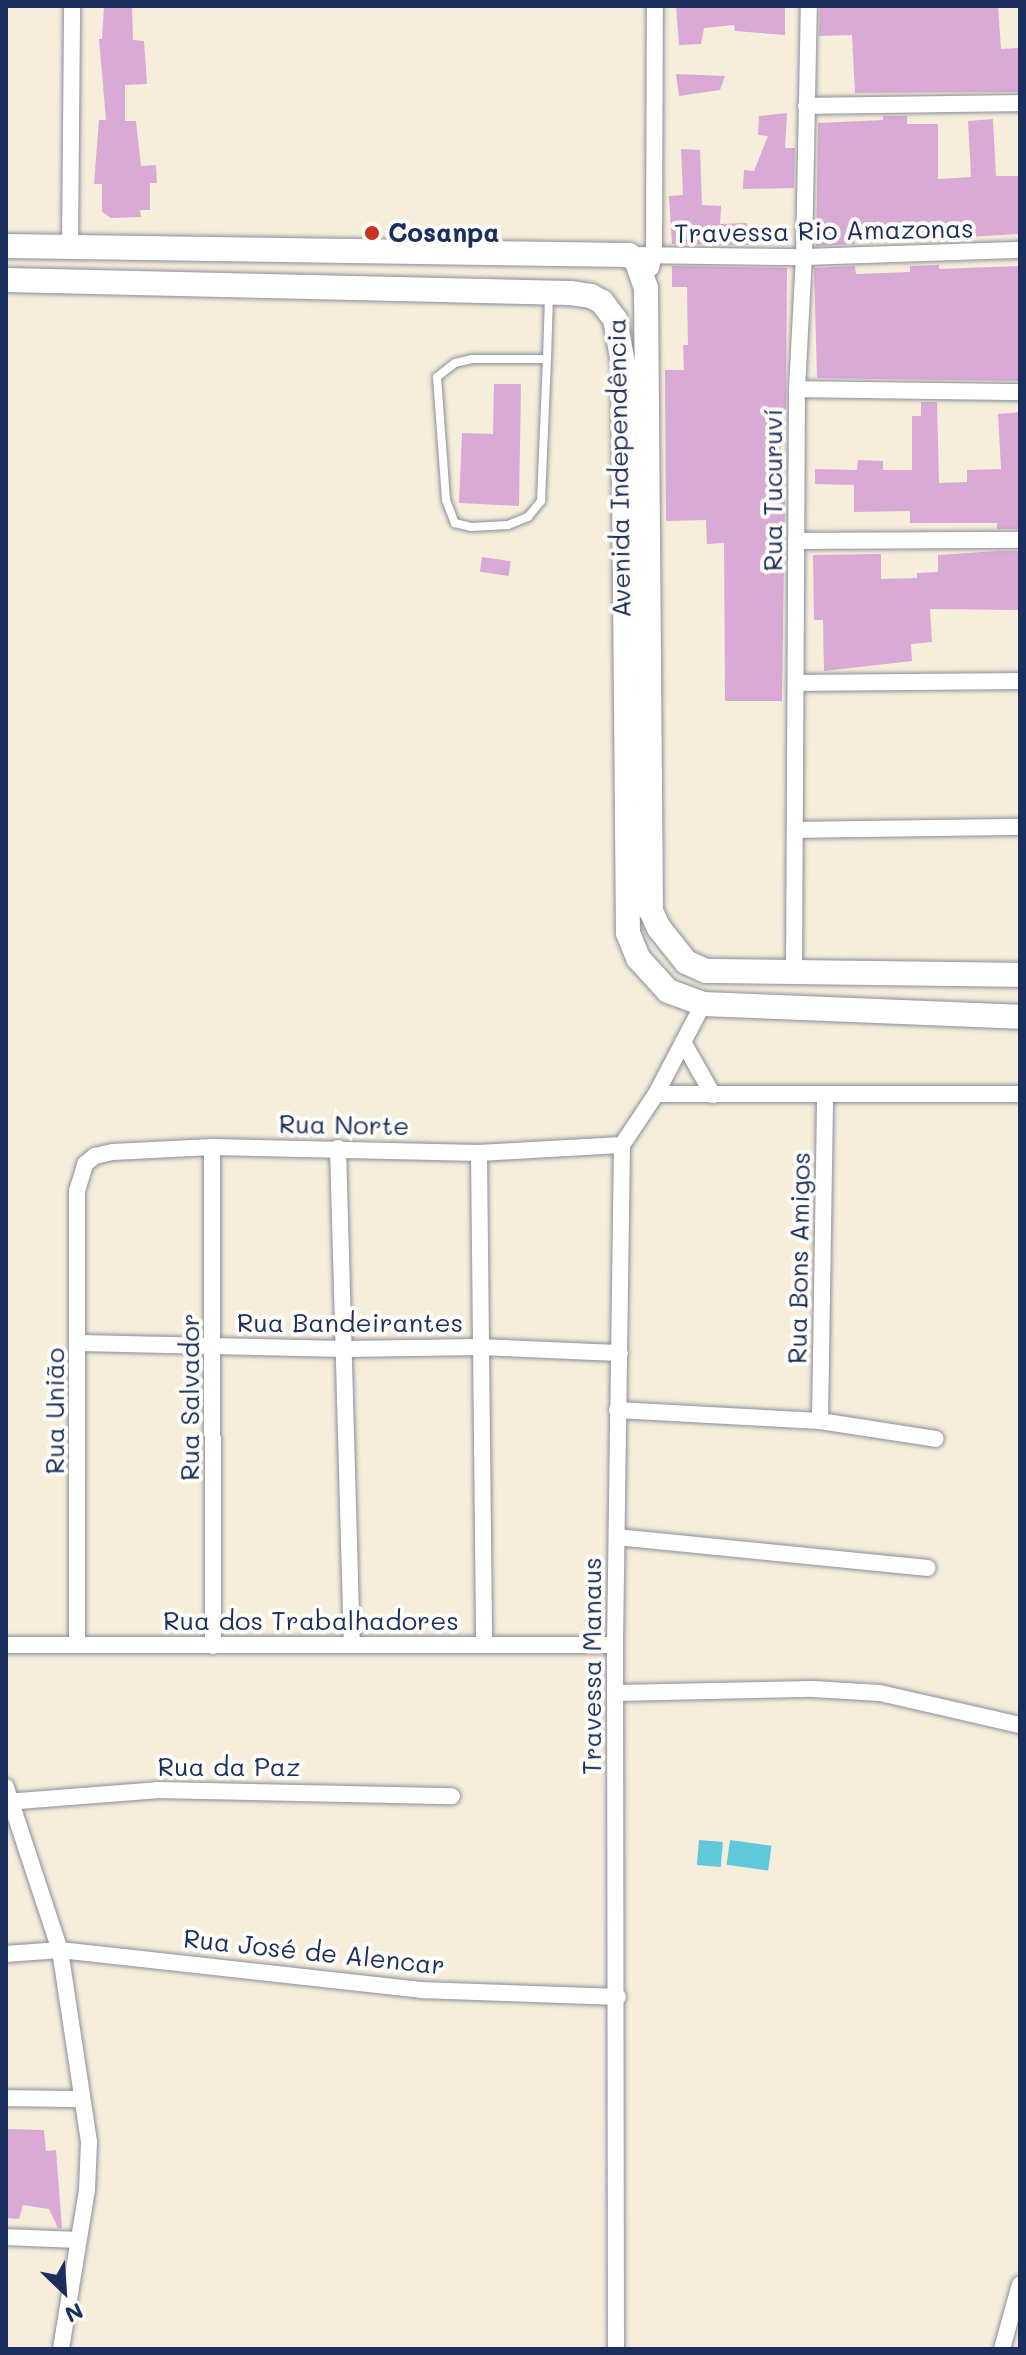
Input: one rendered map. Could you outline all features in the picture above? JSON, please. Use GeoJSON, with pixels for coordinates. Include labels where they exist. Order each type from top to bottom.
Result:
{"type":"FeatureCollection","features":[{"type":"Feature","properties":{"kind":"main road"},"geometry":{"type":"LineString","coordinates":[[6,246],[629,255]]}},
{"type":"Feature","properties":{"kind":"main road"},"geometry":{"type":"LineString","coordinates":[[6,271],[51,262],[70,246]]}},
{"type":"Feature","properties":{"kind":"main road","name":"Avenida Independência"},"geometry":{"type":"LineString","coordinates":[[629,255],[637,262],[646,288],[651,911],[673,949],[686,962],[706,971],[1020,975]]}},
{"type":"Feature","properties":{"kind":"main road","name":"Avenida Independência"},"geometry":{"type":"LineString","coordinates":[[6,280],[549,293],[591,296],[602,302],[615,319],[624,379],[628,933],[638,958],[650,976],[668,991],[703,1004],[1020,1017]]}},
{"type":"Feature","properties":{"kind":"street"},"geometry":{"type":"LineString","coordinates":[[70,246],[72,6]]}},
{"type":"Feature","properties":{"kind":"street"},"geometry":{"type":"LineString","coordinates":[[646,288],[654,258],[655,6]]}},
{"type":"Feature","properties":{"kind":"street","name":"Rua Tucuruví"},"geometry":{"type":"LineString","coordinates":[[794,974],[797,389],[804,257],[809,6]]}},
{"type":"Feature","properties":{"kind":"street"},"geometry":{"type":"LineString","coordinates":[[806,106],[1020,103]]}},
{"type":"Feature","properties":{"kind":"street","name":"Travessa Rio Amazonas"},"geometry":{"type":"LineString","coordinates":[[629,255],[654,258],[804,257],[1020,250]]}},
{"type":"Feature","properties":{"kind":"street"},"geometry":{"type":"LineString","coordinates":[[797,389],[1020,392]]}},
{"type":"Feature","properties":{"kind":"street"},"geometry":{"type":"LineString","coordinates":[[797,541],[1020,540]]}},
{"type":"Feature","properties":{"kind":"street"},"geometry":{"type":"LineString","coordinates":[[796,683],[1020,681]]}},
{"type":"Feature","properties":{"kind":"street"},"geometry":{"type":"LineString","coordinates":[[796,830],[1020,827]]}},
{"type":"Feature","properties":{"kind":"street"},"geometry":{"type":"LineString","coordinates":[[622,1145],[656,1094],[703,1004]]}},
{"type":"Feature","properties":{"kind":"street"},"geometry":{"type":"LineString","coordinates":[[683,1042],[713,1095]]}},
{"type":"Feature","properties":{"kind":"street"},"geometry":{"type":"LineString","coordinates":[[656,1094],[1020,1094]]}},
{"type":"Feature","properties":{"kind":"street","name":"Rua Bons Amigos"},"geometry":{"type":"LineString","coordinates":[[820,1421],[825,1096]]}},
{"type":"Feature","properties":{"kind":"street","name":"Rua Norte"},"geometry":{"type":"LineString","coordinates":[[78,1179],[85,1164],[104,1154],[212,1147],[479,1153],[622,1145]]}},
{"type":"Feature","properties":{"kind":"street","name":"Travessa Manaus"},"geometry":{"type":"LineString","coordinates":[[616,2349],[618,1997],[615,1645],[622,1145]]}},
{"type":"Feature","properties":{"kind":"street","name":"Rua Salvador"},"geometry":{"type":"LineString","coordinates":[[212,1147],[213,1646]]}},
{"type":"Feature","properties":{"kind":"street"},"geometry":{"type":"LineString","coordinates":[[338,1148],[352,1644]]}},
{"type":"Feature","properties":{"kind":"street"},"geometry":{"type":"LineString","coordinates":[[479,1153],[484,1645]]}},
{"type":"Feature","properties":{"kind":"street","name":"Rua União"},"geometry":{"type":"LineString","coordinates":[[77,1644],[78,1179]]}},
{"type":"Feature","properties":{"kind":"street","name":"Rua Bandeirantes"},"geometry":{"type":"LineString","coordinates":[[80,1343],[214,1348],[480,1347],[620,1353]]}},
{"type":"Feature","properties":{"kind":"street"},"geometry":{"type":"LineString","coordinates":[[617,1410],[820,1421],[936,1439]]}},
{"type":"Feature","properties":{"kind":"street"},"geometry":{"type":"LineString","coordinates":[[617,1537],[927,1568]]}},
{"type":"Feature","properties":{"kind":"street","name":"Rua dos Trabalhadores"},"geometry":{"type":"LineString","coordinates":[[6,1645],[615,1645]]}},
{"type":"Feature","properties":{"kind":"street"},"geometry":{"type":"LineString","coordinates":[[616,1693],[813,1689],[880,1693],[1020,1725]]}},
{"type":"Feature","properties":{"kind":"street","name":"Rua da Paz"},"geometry":{"type":"LineString","coordinates":[[7,1797],[157,1790],[452,1796]]}},
{"type":"Feature","properties":{"kind":"street"},"geometry":{"type":"LineString","coordinates":[[7,1797],[60,1950],[89,2142],[87,2190],[61,2349]]}},
{"type":"Feature","properties":{"kind":"street","name":"Rua José de Alencar"},"geometry":{"type":"LineString","coordinates":[[6,1954],[60,1950],[421,1990],[618,1997]]}},
{"type":"Feature","properties":{"kind":"street"},"geometry":{"type":"LineString","coordinates":[[6,2098],[82,2099]]}},
{"type":"Feature","properties":{"kind":"street"},"geometry":{"type":"LineString","coordinates":[[6,2237],[77,2240]]}},
{"type":"Feature","properties":{"kind":"street"},"geometry":{"type":"LineString","coordinates":[[1002,2349],[1020,2284]]}},
{"type":"Feature","properties":{"kind":"lane"},"geometry":{"type":"LineString","coordinates":[[547,359],[472,359],[455,363],[437,377],[446,500],[455,523],[471,527],[508,525],[528,517],[541,501],[547,359],[549,293]]}},
{"type":"Feature","properties":{"kind":"water"},"geometry":{"type":"Polygon","coordinates":[[[699,1840],[723,1842],[721,1867],[697,1865],[699,1840]]]}},
{"type":"Feature","properties":{"kind":"water"},"geometry":{"type":"Polygon","coordinates":[[[730,1840],[772,1846],[768,1871],[727,1865],[730,1840]]]}},
{"type":"Feature","properties":{"kind":"building"},"geometry":{"type":"Polygon","coordinates":[[[104,6],[132,6],[133,40],[144,41],[147,84],[125,85],[125,121],[136,121],[141,166],[156,165],[157,183],[150,183],[150,210],[140,210],[141,217],[111,218],[102,212],[102,184],[94,184],[99,120],[106,120],[99,39],[102,39],[104,6]]]}},
{"type":"Feature","properties":{"kind":"building"},"geometry":{"type":"Polygon","coordinates":[[[676,6],[785,6],[785,35],[735,31],[734,25],[704,28],[701,44],[679,45],[676,6]]]}},
{"type":"Feature","properties":{"kind":"building"},"geometry":{"type":"Polygon","coordinates":[[[820,6],[998,6],[1001,49],[1020,48],[1020,92],[855,93],[852,35],[819,36],[820,6]]]}},
{"type":"Feature","properties":{"kind":"building"},"geometry":{"type":"Polygon","coordinates":[[[676,74],[725,76],[720,90],[679,96],[676,74]]]}},
{"type":"Feature","properties":{"kind":"building"},"geometry":{"type":"Polygon","coordinates":[[[787,113],[785,148],[795,148],[794,188],[743,189],[744,170],[754,171],[768,136],[758,135],[759,116],[787,113]]]}},
{"type":"Feature","properties":{"kind":"building"},"geometry":{"type":"Polygon","coordinates":[[[883,116],[907,116],[907,124],[938,124],[938,179],[971,177],[968,121],[993,119],[996,176],[1020,176],[1020,234],[935,239],[935,232],[886,234],[854,237],[855,244],[816,246],[818,123],[883,120],[883,116]]]}},
{"type":"Feature","properties":{"kind":"building"},"geometry":{"type":"Polygon","coordinates":[[[681,149],[700,150],[702,205],[721,206],[720,224],[747,223],[749,245],[672,244],[669,196],[683,195],[681,149]]]}},
{"type":"Feature","properties":{"kind":"building"},"geometry":{"type":"Polygon","coordinates":[[[939,265],[939,269],[1020,266],[1020,381],[817,378],[814,268],[855,266],[856,274],[910,272],[910,266],[939,265]]]}},
{"type":"Feature","properties":{"kind":"building"},"geometry":{"type":"Polygon","coordinates":[[[672,266],[787,268],[786,411],[782,411],[780,473],[781,492],[785,491],[782,701],[725,701],[724,543],[707,544],[706,520],[666,521],[665,370],[684,370],[683,345],[688,345],[687,287],[672,287],[672,266]]]}},
{"type":"Feature","properties":{"kind":"building"},"geometry":{"type":"Polygon","coordinates":[[[494,384],[521,384],[519,506],[459,503],[462,433],[493,434],[494,384]]]}},
{"type":"Feature","properties":{"kind":"building"},"geometry":{"type":"Polygon","coordinates":[[[921,402],[937,402],[939,483],[967,482],[967,470],[1001,469],[998,414],[1020,412],[1020,529],[997,529],[997,523],[910,523],[910,511],[854,512],[854,485],[815,484],[815,469],[857,470],[858,460],[883,461],[883,470],[912,470],[912,416],[921,416],[921,402]]]}},
{"type":"Feature","properties":{"kind":"building"},"geometry":{"type":"Polygon","coordinates":[[[1020,551],[1020,610],[930,609],[932,642],[911,644],[912,661],[824,671],[823,620],[814,620],[813,555],[881,554],[881,579],[917,578],[917,573],[938,572],[938,555],[1020,551]]]}},
{"type":"Feature","properties":{"kind":"building"},"geometry":{"type":"Polygon","coordinates":[[[482,557],[511,561],[509,576],[480,572],[482,557]]]}},
{"type":"Feature","properties":{"kind":"building"},"geometry":{"type":"Polygon","coordinates":[[[6,2129],[44,2130],[46,2151],[56,2150],[62,2228],[58,2228],[49,2209],[23,2205],[19,2219],[6,2218],[6,2129]]]}},
{"type":"Feature","properties":{"kind":"place","name":"Cosanpa"},"geometry":{"type":"Point","coordinates":[372,233]}}]}
